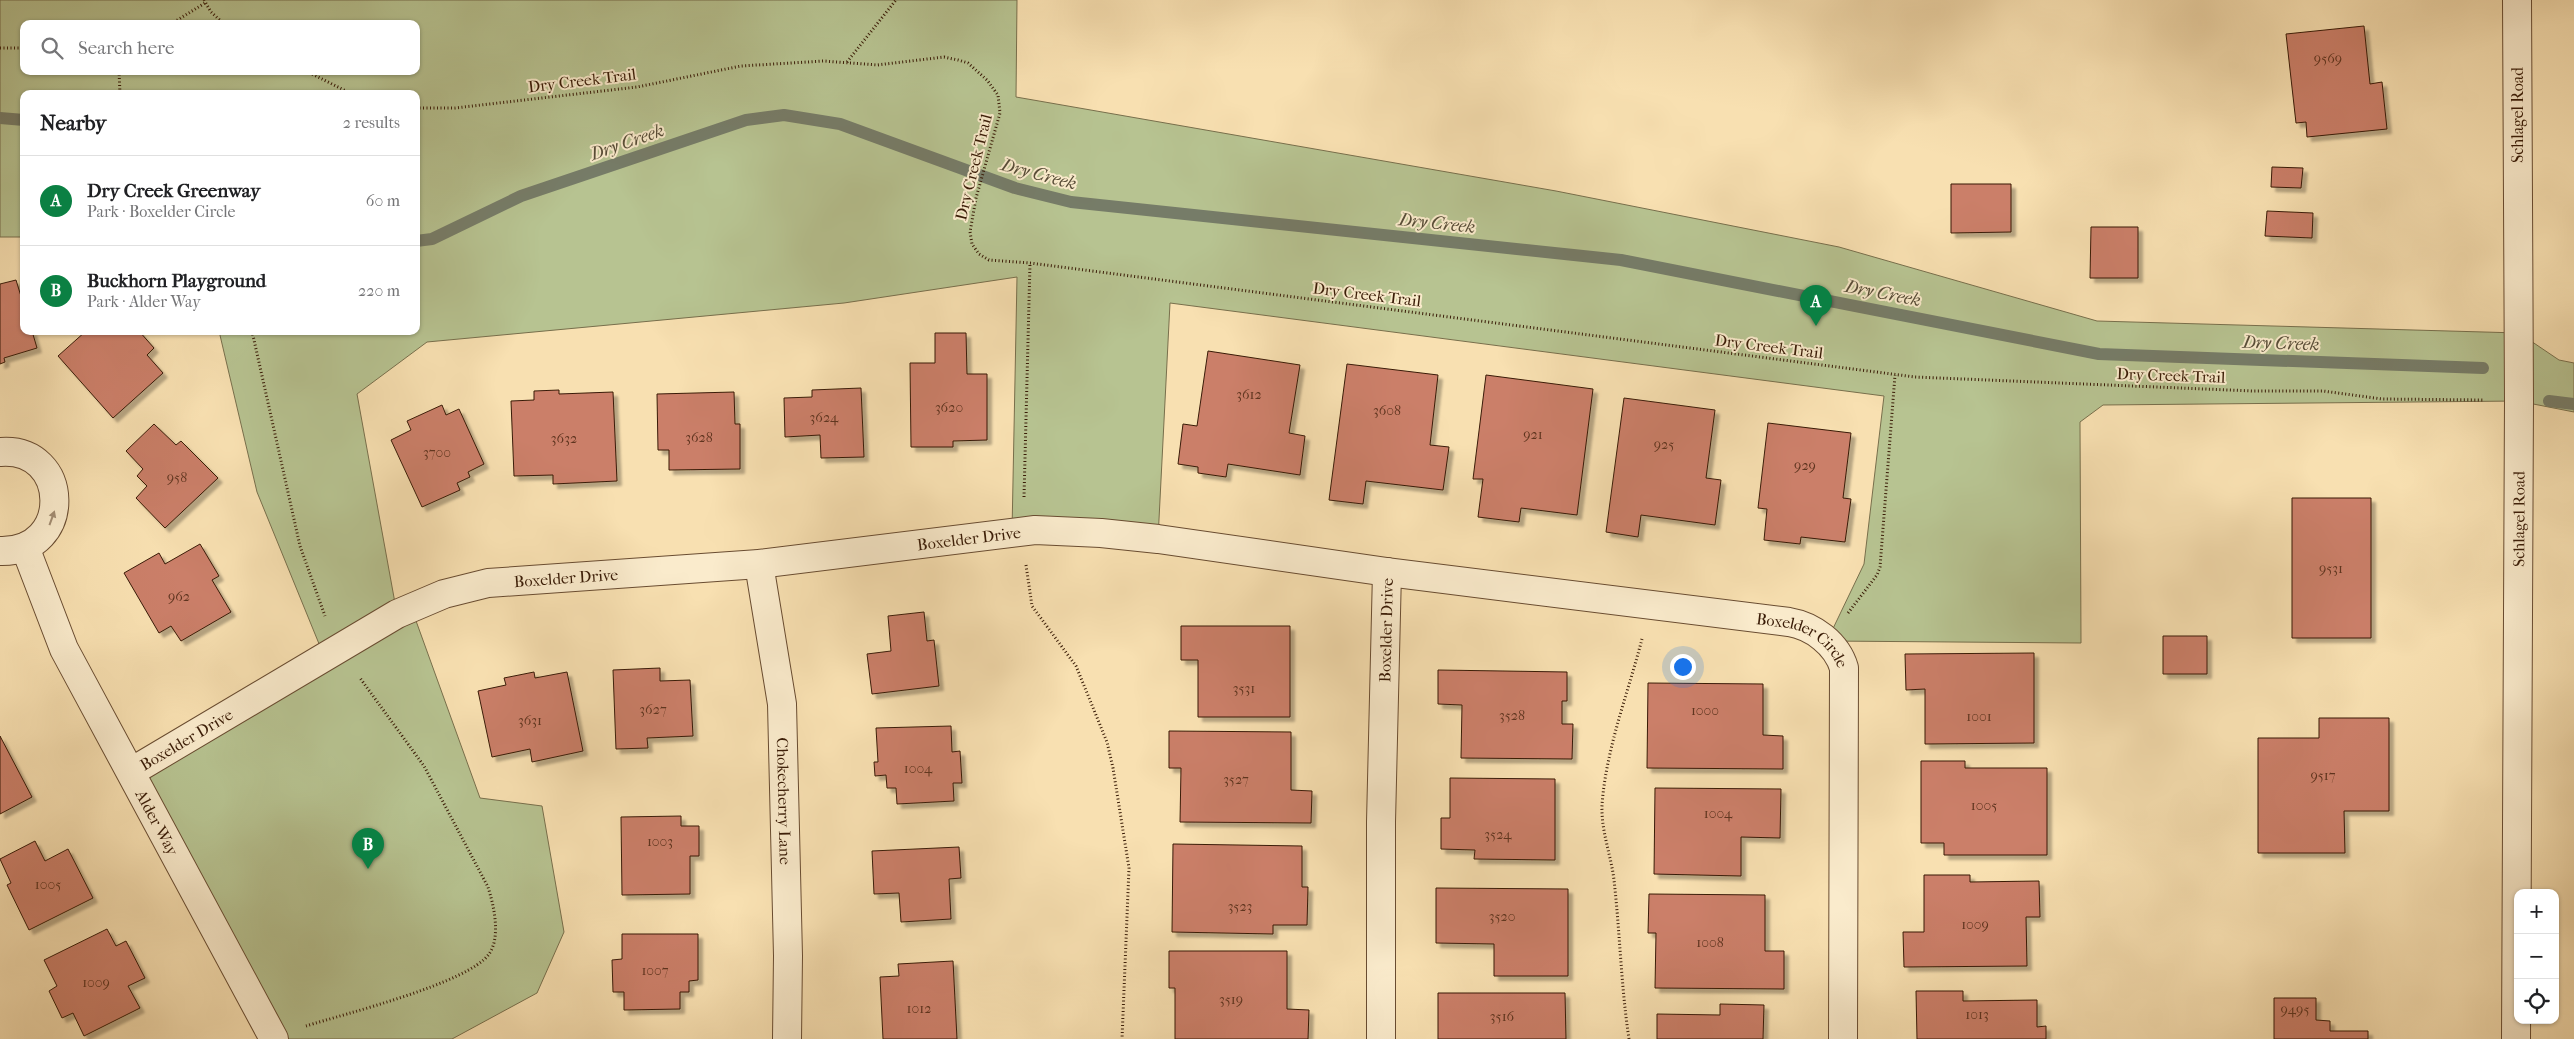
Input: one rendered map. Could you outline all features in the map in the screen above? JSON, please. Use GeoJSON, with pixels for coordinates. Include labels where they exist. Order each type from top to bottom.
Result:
{"type":"FeatureCollection","features":[{"type":"Feature","properties":{"kind":"street","name":"Schlagel Road"},"geometry":{"type":"LineString","coordinates":[[2516,1039],[2517,0]]}},
{"type":"Feature","properties":{"kind":"street"},"geometry":{"type":"LineString","coordinates":[[0,452],[12,452],[28,456],[46,473],[54,487],[55,503],[48,526],[38,539],[12,549]]}},
{"type":"Feature","properties":{"kind":"street","name":"Boxelder Drive"},"geometry":{"type":"LineString","coordinates":[[131,772],[411,607],[444,594],[473,586],[759,564],[1023,531],[1102,533],[1158,539],[1387,572],[1381,822],[1381,1039]]}},
{"type":"Feature","properties":{"kind":"street","name":"Alder Way"},"geometry":{"type":"LineString","coordinates":[[12,549],[273,1038]]}},
{"type":"Feature","properties":{"kind":"street","name":"Chokecherry Lane"},"geometry":{"type":"LineString","coordinates":[[759,564],[782,704],[788,1039]]}},
{"type":"Feature","properties":{"kind":"street","name":"Boxelder Circle"},"geometry":{"type":"LineString","coordinates":[[1387,572],[1796,624],[1827,641],[1842,660],[1846,698],[1843,1039]]}},
{"type":"Feature","properties":{"kind":"path"},"geometry":{"type":"LineString","coordinates":[[847,62],[896,0]]}},
{"type":"Feature","properties":{"kind":"path"},"geometry":{"type":"LineString","coordinates":[[177,20],[204,1],[221,20]]}},
{"type":"Feature","properties":{"kind":"path"},"geometry":{"type":"LineString","coordinates":[[0,48],[20,48]]}},
{"type":"Feature","properties":{"kind":"path","name":"Dry Creek Trail"},"geometry":{"type":"LineString","coordinates":[[420,108],[455,108],[636,87],[741,66],[824,61],[877,65],[944,57],[968,63],[987,80],[998,95],[1000,119],[976,198],[970,232],[972,244],[976,251],[989,260],[1030,262],[1895,375],[2104,385],[2323,391],[2382,399],[2518,401]]}},
{"type":"Feature","properties":{"kind":"path"},"geometry":{"type":"LineString","coordinates":[[119,75],[120,90]]}},
{"type":"Feature","properties":{"kind":"path"},"geometry":{"type":"LineString","coordinates":[[314,75],[344,90]]}},
{"type":"Feature","properties":{"kind":"path"},"geometry":{"type":"LineString","coordinates":[[1030,262],[1023,531],[1032,606],[1076,666],[1107,742],[1114,768],[1129,868],[1122,1039]]}},
{"type":"Feature","properties":{"kind":"path"},"geometry":{"type":"LineString","coordinates":[[253,335],[300,546],[326,618],[364,686],[401,732],[434,783],[488,887],[493,902],[494,944],[482,963],[462,974],[415,993],[273,1038]]}},
{"type":"Feature","properties":{"kind":"path"},"geometry":{"type":"LineString","coordinates":[[1827,641],[1877,575],[1880,567],[1895,375]]}},
{"type":"Feature","properties":{"kind":"path"},"geometry":{"type":"LineString","coordinates":[[1629,1039],[1623,1003],[1614,882],[1604,832],[1602,804],[1610,762],[1650,604]]}},
{"type":"Feature","properties":{"kind":"green space"},"geometry":{"type":"Polygon","coordinates":[[[0,0],[1017,0],[1016,97],[1556,191],[1839,247],[2097,321],[2519,333],[2559,360],[2574,363],[2574,412],[2518,401],[2103,405],[2080,422],[2081,643],[1827,641],[1864,564],[1884,396],[1170,303],[1158,539],[1012,532],[1017,277],[844,303],[427,342],[357,394],[397,614],[411,607],[480,798],[542,806],[564,932],[537,993],[452,1039],[274,1039],[131,772],[324,656],[257,492],[220,335],[420,335],[420,90],[20,90],[20,237],[0,237],[0,0]]]}},
{"type":"Feature","properties":{"kind":"building"},"geometry":{"type":"Polygon","coordinates":[[[2364,26],[2370,84],[2382,82],[2387,129],[2307,137],[2306,122],[2296,123],[2286,34],[2364,26]]]}},
{"type":"Feature","properties":{"kind":"building"},"geometry":{"type":"Polygon","coordinates":[[[2272,167],[2303,168],[2301,188],[2271,187],[2272,167]]]}},
{"type":"Feature","properties":{"kind":"building"},"geometry":{"type":"Polygon","coordinates":[[[1951,184],[2011,184],[2011,232],[1951,233],[1951,184]]]}},
{"type":"Feature","properties":{"kind":"building"},"geometry":{"type":"Polygon","coordinates":[[[2267,211],[2313,213],[2312,238],[2265,236],[2267,211]]]}},
{"type":"Feature","properties":{"kind":"building"},"geometry":{"type":"Polygon","coordinates":[[[2091,227],[2138,227],[2138,278],[2090,278],[2091,227]]]}},
{"type":"Feature","properties":{"kind":"building"},"geometry":{"type":"Polygon","coordinates":[[[16,280],[20,293],[20,335],[33,335],[37,348],[4,358],[5,362],[0,364],[0,284],[16,280]]]}},
{"type":"Feature","properties":{"kind":"building"},"geometry":{"type":"Polygon","coordinates":[[[935,333],[966,333],[967,374],[987,374],[987,440],[953,441],[953,447],[911,447],[910,363],[935,363],[935,333]]]}},
{"type":"Feature","properties":{"kind":"building"},"geometry":{"type":"Polygon","coordinates":[[[82,335],[143,335],[154,348],[147,355],[163,373],[113,418],[58,356],[82,335]]]}},
{"type":"Feature","properties":{"kind":"building"},"geometry":{"type":"Polygon","coordinates":[[[1208,351],[1300,365],[1289,433],[1305,436],[1300,475],[1228,464],[1226,477],[1198,473],[1198,467],[1178,464],[1183,424],[1197,426],[1208,351]]]}},
{"type":"Feature","properties":{"kind":"building"},"geometry":{"type":"Polygon","coordinates":[[[1347,364],[1438,375],[1430,445],[1449,447],[1443,490],[1366,481],[1363,504],[1329,500],[1347,364]]]}},
{"type":"Feature","properties":{"kind":"building"},"geometry":{"type":"Polygon","coordinates":[[[1486,375],[1593,389],[1577,515],[1521,508],[1519,522],[1478,517],[1483,479],[1473,479],[1486,375]]]}},
{"type":"Feature","properties":{"kind":"building"},"geometry":{"type":"Polygon","coordinates":[[[861,388],[864,457],[821,458],[820,435],[785,437],[784,398],[812,397],[812,390],[861,388]]]}},
{"type":"Feature","properties":{"kind":"building"},"geometry":{"type":"Polygon","coordinates":[[[559,390],[559,394],[613,392],[617,481],[553,484],[553,475],[514,476],[511,401],[534,400],[534,391],[559,390]]]}},
{"type":"Feature","properties":{"kind":"building"},"geometry":{"type":"Polygon","coordinates":[[[734,392],[735,424],[740,424],[740,469],[669,470],[669,450],[658,450],[657,394],[734,392]]]}},
{"type":"Feature","properties":{"kind":"building"},"geometry":{"type":"Polygon","coordinates":[[[1624,398],[1715,410],[1706,478],[1721,480],[1715,525],[1641,515],[1638,537],[1606,532],[1624,398]]]}},
{"type":"Feature","properties":{"kind":"building"},"geometry":{"type":"Polygon","coordinates":[[[442,405],[446,415],[459,409],[484,464],[468,472],[470,477],[457,483],[460,490],[422,507],[391,440],[411,430],[407,421],[442,405]]]}},
{"type":"Feature","properties":{"kind":"building"},"geometry":{"type":"Polygon","coordinates":[[[1768,423],[1851,433],[1843,498],[1851,499],[1845,542],[1801,537],[1800,544],[1764,540],[1767,509],[1758,508],[1768,423]]]}},
{"type":"Feature","properties":{"kind":"building"},"geometry":{"type":"Polygon","coordinates":[[[154,424],[176,445],[181,441],[218,478],[165,528],[136,498],[147,486],[137,476],[143,469],[126,451],[154,424]]]}},
{"type":"Feature","properties":{"kind":"building"},"geometry":{"type":"Polygon","coordinates":[[[2292,498],[2371,498],[2371,638],[2292,638],[2292,498]]]}},
{"type":"Feature","properties":{"kind":"building"},"geometry":{"type":"Polygon","coordinates":[[[200,544],[219,576],[212,580],[231,612],[181,641],[171,626],[159,633],[124,573],[159,553],[165,564],[200,544]]]}},
{"type":"Feature","properties":{"kind":"building"},"geometry":{"type":"Polygon","coordinates":[[[924,612],[927,641],[934,640],[939,686],[872,694],[867,654],[891,651],[888,616],[924,612]]]}},
{"type":"Feature","properties":{"kind":"building"},"geometry":{"type":"Polygon","coordinates":[[[1181,626],[1290,626],[1290,717],[1198,717],[1198,660],[1181,660],[1181,626]]]}},
{"type":"Feature","properties":{"kind":"building"},"geometry":{"type":"Polygon","coordinates":[[[2163,636],[2207,636],[2207,674],[2163,674],[2163,636]]]}},
{"type":"Feature","properties":{"kind":"building"},"geometry":{"type":"Polygon","coordinates":[[[2034,653],[2034,743],[1925,744],[1925,689],[1906,690],[1905,654],[2034,653]]]}},
{"type":"Feature","properties":{"kind":"building"},"geometry":{"type":"Polygon","coordinates":[[[660,668],[660,681],[690,680],[693,736],[647,738],[648,748],[616,749],[613,670],[660,668]]]}},
{"type":"Feature","properties":{"kind":"building"},"geometry":{"type":"Polygon","coordinates":[[[1438,670],[1567,672],[1567,701],[1562,701],[1562,724],[1573,724],[1572,759],[1461,758],[1462,705],[1438,704],[1438,670]]]}},
{"type":"Feature","properties":{"kind":"building"},"geometry":{"type":"Polygon","coordinates":[[[534,672],[535,678],[567,672],[583,751],[532,762],[530,749],[492,757],[478,691],[506,685],[504,678],[534,672]]]}},
{"type":"Feature","properties":{"kind":"building"},"geometry":{"type":"Polygon","coordinates":[[[1648,683],[1763,684],[1763,735],[1783,736],[1783,769],[1647,768],[1648,683]]]}},
{"type":"Feature","properties":{"kind":"building"},"geometry":{"type":"Polygon","coordinates":[[[2319,718],[2389,718],[2389,811],[2344,811],[2345,853],[2258,853],[2258,738],[2319,738],[2319,718]]]}},
{"type":"Feature","properties":{"kind":"building"},"geometry":{"type":"Polygon","coordinates":[[[951,726],[952,752],[960,751],[962,783],[953,783],[954,801],[897,804],[896,788],[887,788],[886,775],[875,776],[874,762],[878,762],[876,728],[951,726]]]}},
{"type":"Feature","properties":{"kind":"building"},"geometry":{"type":"Polygon","coordinates":[[[1169,731],[1291,732],[1291,790],[1312,791],[1311,823],[1180,822],[1181,768],[1169,768],[1169,731]]]}},
{"type":"Feature","properties":{"kind":"building"},"geometry":{"type":"Polygon","coordinates":[[[0,736],[32,797],[0,814],[0,736]]]}},
{"type":"Feature","properties":{"kind":"building"},"geometry":{"type":"Polygon","coordinates":[[[1921,761],[1965,761],[1965,768],[2047,768],[2047,855],[1944,855],[1944,843],[1921,843],[1921,761]]]}},
{"type":"Feature","properties":{"kind":"building"},"geometry":{"type":"Polygon","coordinates":[[[1450,778],[1555,779],[1555,860],[1474,859],[1475,850],[1441,849],[1441,818],[1450,818],[1450,778]]]}},
{"type":"Feature","properties":{"kind":"building"},"geometry":{"type":"Polygon","coordinates":[[[1655,788],[1781,789],[1780,838],[1741,837],[1741,876],[1654,874],[1655,788]]]}},
{"type":"Feature","properties":{"kind":"building"},"geometry":{"type":"Polygon","coordinates":[[[681,816],[681,826],[699,826],[699,856],[690,856],[690,894],[622,895],[621,817],[681,816]]]}},
{"type":"Feature","properties":{"kind":"building"},"geometry":{"type":"Polygon","coordinates":[[[35,841],[45,861],[68,849],[93,898],[29,930],[7,885],[11,883],[0,859],[35,841]]]}},
{"type":"Feature","properties":{"kind":"building"},"geometry":{"type":"Polygon","coordinates":[[[1173,844],[1302,846],[1302,887],[1308,887],[1307,925],[1273,925],[1273,934],[1172,932],[1173,844]]]}},
{"type":"Feature","properties":{"kind":"building"},"geometry":{"type":"Polygon","coordinates":[[[959,847],[961,878],[949,879],[951,919],[901,922],[899,893],[874,894],[872,851],[959,847]]]}},
{"type":"Feature","properties":{"kind":"building"},"geometry":{"type":"Polygon","coordinates":[[[1924,875],[1970,875],[1970,882],[2039,881],[2040,917],[2026,917],[2027,966],[1904,967],[1903,932],[1924,932],[1924,875]]]}},
{"type":"Feature","properties":{"kind":"building"},"geometry":{"type":"Polygon","coordinates":[[[1436,888],[1568,889],[1568,976],[1494,976],[1494,944],[1436,943],[1436,888]]]}},
{"type":"Feature","properties":{"kind":"building"},"geometry":{"type":"Polygon","coordinates":[[[1649,894],[1765,895],[1765,951],[1784,951],[1784,989],[1655,988],[1656,933],[1648,933],[1649,894]]]}},
{"type":"Feature","properties":{"kind":"building"},"geometry":{"type":"Polygon","coordinates":[[[107,929],[116,946],[126,941],[145,978],[128,986],[140,1008],[84,1036],[73,1013],[62,1018],[49,991],[57,986],[44,960],[107,929]]]}},
{"type":"Feature","properties":{"kind":"building"},"geometry":{"type":"Polygon","coordinates":[[[622,934],[698,934],[698,980],[689,981],[689,992],[680,992],[680,1009],[624,1010],[624,992],[613,992],[612,960],[622,959],[622,934]]]}},
{"type":"Feature","properties":{"kind":"building"},"geometry":{"type":"Polygon","coordinates":[[[1169,951],[1287,951],[1287,1009],[1309,1010],[1308,1039],[1175,1039],[1175,988],[1169,988],[1169,951]]]}},
{"type":"Feature","properties":{"kind":"building"},"geometry":{"type":"Polygon","coordinates":[[[953,961],[957,1039],[883,1039],[880,977],[899,976],[898,964],[953,961]]]}},
{"type":"Feature","properties":{"kind":"building"},"geometry":{"type":"Polygon","coordinates":[[[1916,991],[1963,991],[1963,1001],[2037,1000],[2037,1027],[2046,1026],[2046,1039],[1917,1039],[1916,991]]]}},
{"type":"Feature","properties":{"kind":"building"},"geometry":{"type":"Polygon","coordinates":[[[1438,993],[1565,993],[1566,1039],[1438,1039],[1438,993]]]}},
{"type":"Feature","properties":{"kind":"building"},"geometry":{"type":"Polygon","coordinates":[[[2274,998],[2316,998],[2316,1020],[2330,1021],[2330,1031],[2368,1031],[2368,1039],[2274,1039],[2274,998]]]}},
{"type":"Feature","properties":{"kind":"building"},"geometry":{"type":"Polygon","coordinates":[[[1720,1004],[1764,1005],[1763,1039],[1657,1039],[1657,1014],[1720,1015],[1720,1004]]]}},
{"type":"Feature","properties":{"kind":"waterway","name":"Dry Creek"},"geometry":{"type":"LineString","coordinates":[[420,240],[432,239],[521,196],[746,120],[784,115],[840,124],[1015,188],[1071,202],[1621,260],[2099,354],[2483,368]]}},
{"type":"Feature","properties":{"kind":"waterway","name":"Dry Creek"},"geometry":{"type":"LineString","coordinates":[[0,118],[20,120]]}},
{"type":"Feature","properties":{"kind":"waterway","name":"Dry Creek"},"geometry":{"type":"LineString","coordinates":[[2549,401],[2574,404]]}},
{"type":"Feature","properties":{"kind":"place","name":"Dry Creek Greenway"},"geometry":{"type":"Point","coordinates":[1816,326]}},
{"type":"Feature","properties":{"kind":"place","name":"Buckhorn Playground"},"geometry":{"type":"Point","coordinates":[368,869]}}]}
